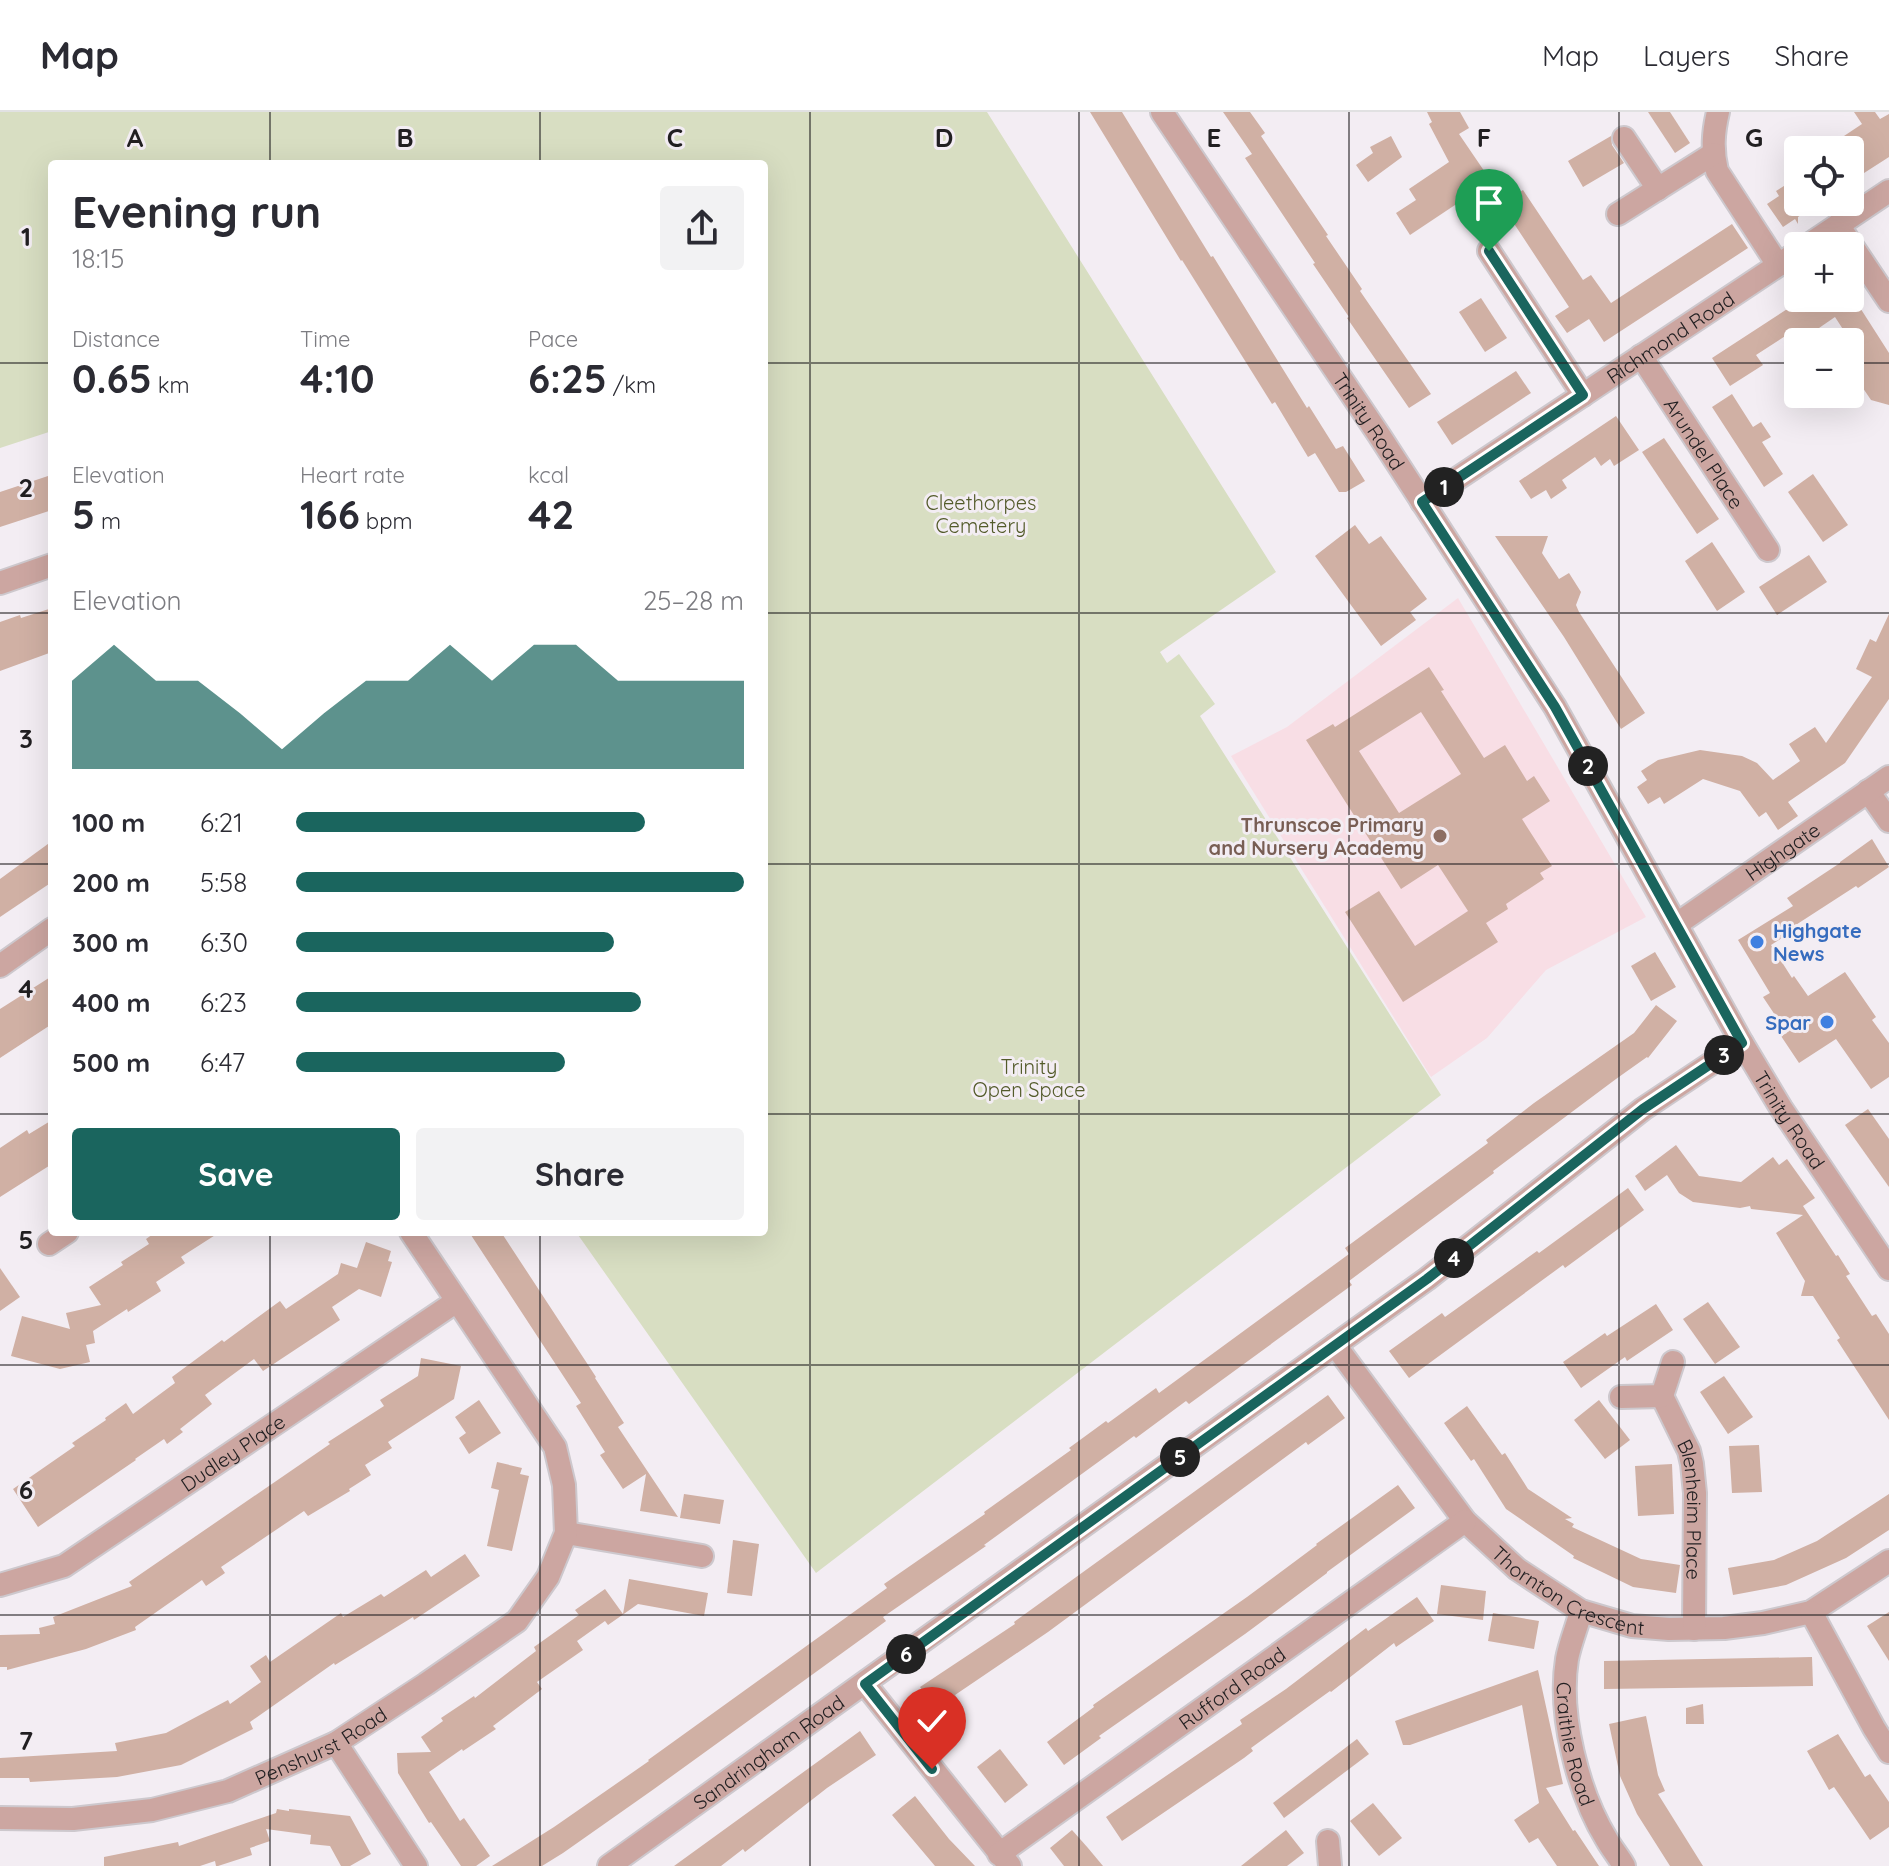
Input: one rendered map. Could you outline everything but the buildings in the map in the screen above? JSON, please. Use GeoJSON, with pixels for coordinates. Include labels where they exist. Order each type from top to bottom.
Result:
{"type":"FeatureCollection","features":[{"type":"Feature","properties":{"kind":"street","name":"Trinity Road"},"geometry":{"type":"LineString","coordinates":[[1162,112],[1555,707],[1742,1043],[1781,1108],[1889,1269]]}},
{"type":"Feature","properties":{"kind":"street"},"geometry":{"type":"LineString","coordinates":[[1718,112],[1713,154],[1717,171],[1778,265]]}},
{"type":"Feature","properties":{"kind":"street"},"geometry":{"type":"LineString","coordinates":[[1624,138],[1658,189]]}},
{"type":"Feature","properties":{"kind":"street"},"geometry":{"type":"LineString","coordinates":[[1618,214],[1713,154]]}},
{"type":"Feature","properties":{"kind":"street"},"geometry":{"type":"LineString","coordinates":[[1828,232],[1889,191]]}},
{"type":"Feature","properties":{"kind":"street"},"geometry":{"type":"LineString","coordinates":[[1838,225],[1889,301]]}},
{"type":"Feature","properties":{"kind":"street"},"geometry":{"type":"LineString","coordinates":[[1489,251],[1583,395]]}},
{"type":"Feature","properties":{"kind":"street","name":"Richmond Road"},"geometry":{"type":"LineString","coordinates":[[1422,502],[1784,261]]}},
{"type":"Feature","properties":{"kind":"street","name":"Arundel Place"},"geometry":{"type":"LineString","coordinates":[[1641,356],[1768,550]]}},
{"type":"Feature","properties":{"kind":"street"},"geometry":{"type":"LineString","coordinates":[[0,583],[48,566]]}},
{"type":"Feature","properties":{"kind":"street","name":"Highgate"},"geometry":{"type":"LineString","coordinates":[[1677,924],[1889,777]]}},
{"type":"Feature","properties":{"kind":"street"},"geometry":{"type":"LineString","coordinates":[[1868,791],[1889,821]]}},
{"type":"Feature","properties":{"kind":"street"},"geometry":{"type":"LineString","coordinates":[[0,966],[48,932]]}},
{"type":"Feature","properties":{"kind":"street","name":"Sandringham Road"},"geometry":{"type":"LineString","coordinates":[[609,1866],[1427,1279],[1643,1109],[1742,1043]]}},
{"type":"Feature","properties":{"kind":"street","name":"Penshurst Road"},"geometry":{"type":"LineString","coordinates":[[0,1818],[73,1819],[152,1810],[228,1791],[336,1743],[517,1621],[548,1577],[566,1533],[564,1485],[555,1447],[414,1236]]}},
{"type":"Feature","properties":{"kind":"street","name":"Dudley Place"},"geometry":{"type":"LineString","coordinates":[[0,1585],[64,1566],[457,1301]]}},
{"type":"Feature","properties":{"kind":"street","name":"Thornton Crescent"},"geometry":{"type":"LineString","coordinates":[[1335,1345],[1465,1521],[1517,1569],[1581,1611],[1632,1626],[1694,1629],[1763,1623],[1811,1612],[1889,1561]]}},
{"type":"Feature","properties":{"kind":"street"},"geometry":{"type":"LineString","coordinates":[[1621,1397],[1662,1396],[1673,1362]]}},
{"type":"Feature","properties":{"kind":"street","name":"Blenheim Place"},"geometry":{"type":"LineString","coordinates":[[1662,1396],[1689,1451],[1692,1464],[1695,1493],[1694,1629]]}},
{"type":"Feature","properties":{"kind":"street","name":"Rufford Road"},"geometry":{"type":"LineString","coordinates":[[1004,1860],[1465,1521]]}},
{"type":"Feature","properties":{"kind":"street"},"geometry":{"type":"LineString","coordinates":[[566,1533],[702,1556]]}},
{"type":"Feature","properties":{"kind":"street","name":"Craithie Road"},"geometry":{"type":"LineString","coordinates":[[1581,1611],[1567,1658],[1565,1689],[1574,1759],[1606,1839],[1624,1866]]}},
{"type":"Feature","properties":{"kind":"street"},"geometry":{"type":"LineString","coordinates":[[1811,1612],[1889,1752]]}},
{"type":"Feature","properties":{"kind":"street"},"geometry":{"type":"LineString","coordinates":[[865,1684],[1004,1860]]}},
{"type":"Feature","properties":{"kind":"street"},"geometry":{"type":"LineString","coordinates":[[336,1743],[416,1866]]}},
{"type":"Feature","properties":{"kind":"street"},"geometry":{"type":"LineString","coordinates":[[1328,1841],[1330,1866]]}},
{"type":"Feature","properties":{"kind":"shaded area","name":"Thrunscoe Primary and Nursery Academy"},"geometry":{"type":"Polygon","coordinates":[[[1458,598],[1646,917],[1546,970],[1487,1038],[1431,1077],[1231,756],[1287,727],[1458,598]]]}},
{"type":"Feature","properties":{"kind":"green space"},"geometry":{"type":"Polygon","coordinates":[[[0,112],[987,112],[1276,572],[1160,652],[1167,663],[1179,654],[1215,704],[1200,716],[1441,1095],[816,1573],[579,1236],[768,1236],[768,160],[48,160],[48,432],[0,448],[0,112]]]}},
{"type":"Feature","properties":{"kind":"place","name":"Thrunscoe Primary and Nursery Academy"},"geometry":{"type":"Point","coordinates":[1440,836]}},
{"type":"Feature","properties":{"kind":"place","name":"Highgate News"},"geometry":{"type":"Point","coordinates":[1757,942]}},
{"type":"Feature","properties":{"kind":"place","name":"Spar"},"geometry":{"type":"Point","coordinates":[1827,1022]}},
{"type":"Feature","properties":{"kind":"route"},"geometry":{"type":"LineString","coordinates":[[932,1769],[865,1684],[1427,1279],[1643,1109],[1742,1043],[1555,707],[1422,502],[1583,395],[1489,251]]}},
{"type":"Feature","properties":{"kind":"park label","name":"Cleethorpes Cemetery"},"geometry":{"type":"Point","coordinates":[981,514]}},
{"type":"Feature","properties":{"kind":"park label","name":"Trinity Open Space"},"geometry":{"type":"Point","coordinates":[1029,1078]}}]}
